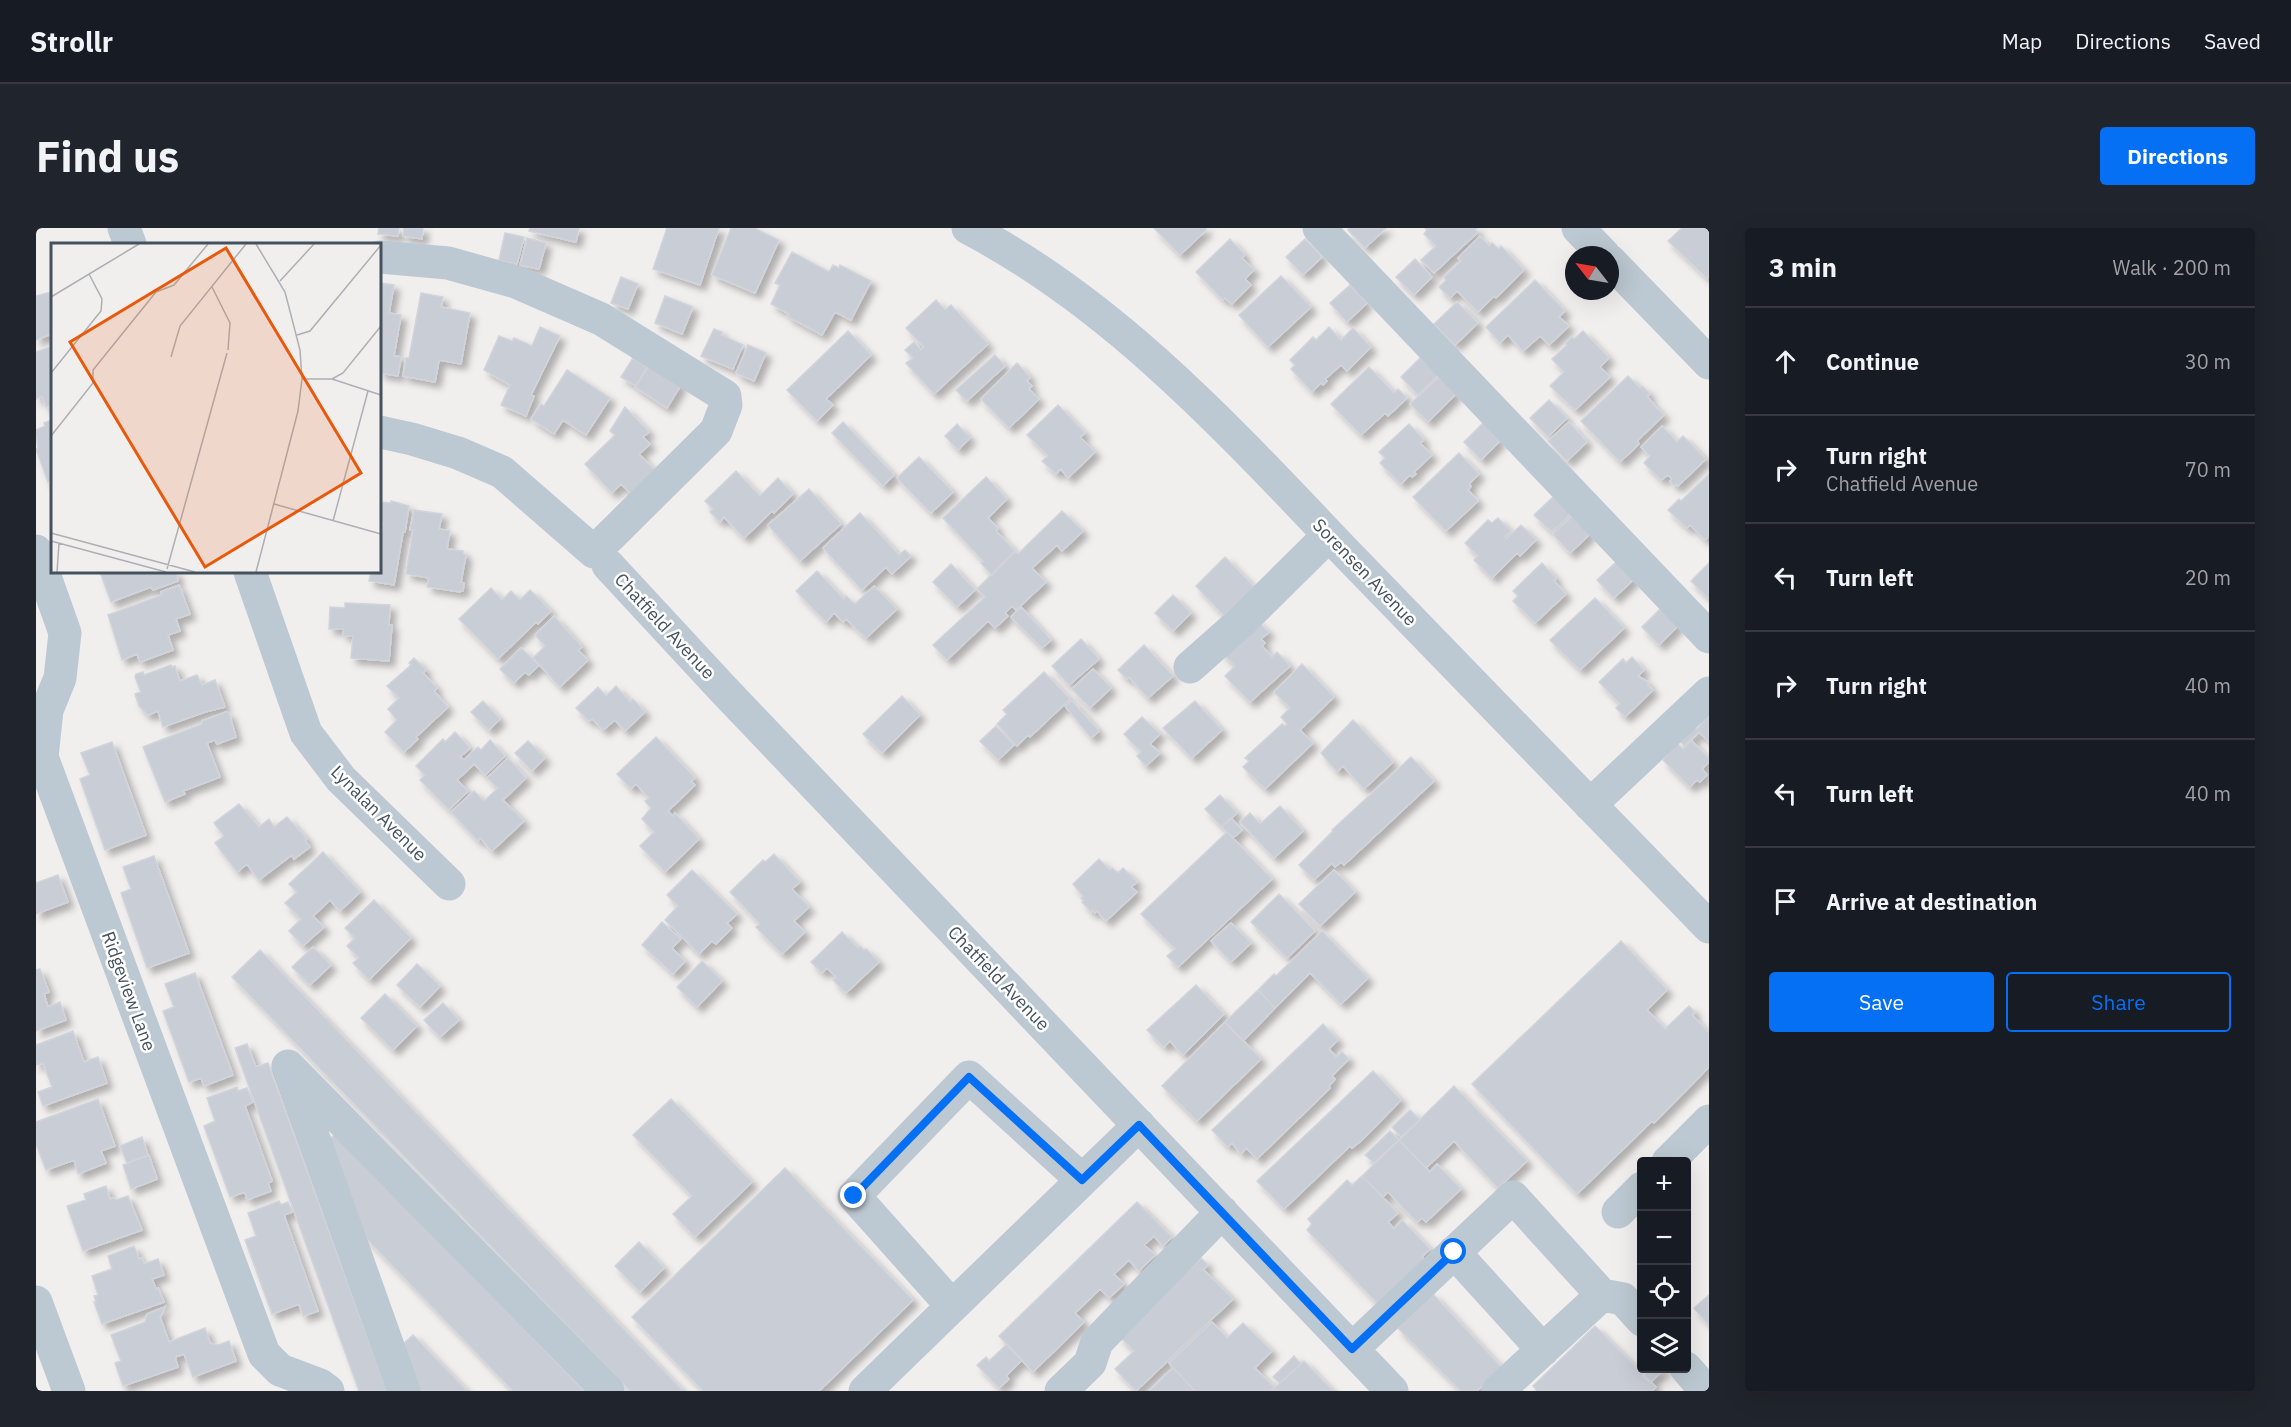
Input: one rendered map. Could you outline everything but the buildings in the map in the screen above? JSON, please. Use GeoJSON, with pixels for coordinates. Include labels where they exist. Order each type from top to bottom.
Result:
{"type":"FeatureCollection","features":[{"type":"Feature","properties":{"kind":"street"},"geometry":{"type":"LineString","coordinates":[[123,228],[130,243]]}},
{"type":"Feature","properties":{"kind":"street","name":"Sorensen Avenue"},"geometry":{"type":"LineString","coordinates":[[968,228],[1002,236],[1164,368],[1709,927]]}},
{"type":"Feature","properties":{"kind":"street"},"geometry":{"type":"LineString","coordinates":[[1319,228],[1709,637]]}},
{"type":"Feature","properties":{"kind":"street"},"geometry":{"type":"LineString","coordinates":[[1578,228],[1595,246]]}},
{"type":"Feature","properties":{"kind":"street"},"geometry":{"type":"LineString","coordinates":[[381,256],[448,262],[516,282],[601,319],[725,396],[726,405],[716,431],[601,558]]}},
{"type":"Feature","properties":{"kind":"street"},"geometry":{"type":"LineString","coordinates":[[1619,270],[1709,363]]}},
{"type":"Feature","properties":{"kind":"street","name":"Chatfield Avenue"},"geometry":{"type":"LineString","coordinates":[[381,432],[458,453],[502,472],[601,558],[730,697],[1392,1391]]}},
{"type":"Feature","properties":{"kind":"street"},"geometry":{"type":"LineString","coordinates":[[1190,667],[1242,621],[1329,535]]}},
{"type":"Feature","properties":{"kind":"street","name":"Ridgeview Lane"},"geometry":{"type":"LineString","coordinates":[[36,551],[65,633],[60,678],[47,710],[42,757],[264,1354],[280,1370],[320,1385],[328,1391]]}},
{"type":"Feature","properties":{"kind":"street","name":"Lynalan Avenue"},"geometry":{"type":"LineString","coordinates":[[250,573],[306,733],[341,779],[449,884]]}},
{"type":"Feature","properties":{"kind":"street"},"geometry":{"type":"LineString","coordinates":[[1590,805],[1709,693]]}},
{"type":"Feature","properties":{"kind":"street"},"geometry":{"type":"LineString","coordinates":[[404,1391],[288,1066],[608,1391]]}},
{"type":"Feature","properties":{"kind":"street"},"geometry":{"type":"LineString","coordinates":[[952,1306],[854,1196],[969,1077],[1082,1180]]}},
{"type":"Feature","properties":{"kind":"street"},"geometry":{"type":"LineString","coordinates":[[1672,1157],[1709,1121]]}},
{"type":"Feature","properties":{"kind":"street"},"geometry":{"type":"LineString","coordinates":[[865,1391],[1139,1125]]}},
{"type":"Feature","properties":{"kind":"street"},"geometry":{"type":"LineString","coordinates":[[1618,1212],[1637,1192]]}},
{"type":"Feature","properties":{"kind":"street"},"geometry":{"type":"LineString","coordinates":[[1352,1349],[1513,1197],[1602,1294],[1623,1299],[1637,1309]]}},
{"type":"Feature","properties":{"kind":"street"},"geometry":{"type":"LineString","coordinates":[[1061,1391],[1090,1363],[1097,1342],[1222,1212]]}},
{"type":"Feature","properties":{"kind":"street"},"geometry":{"type":"LineString","coordinates":[[1454,1252],[1543,1350]]}},
{"type":"Feature","properties":{"kind":"street"},"geometry":{"type":"LineString","coordinates":[[1498,1391],[1602,1294]]}},
{"type":"Feature","properties":{"kind":"street"},"geometry":{"type":"LineString","coordinates":[[36,1302],[69,1391]]}},
{"type":"Feature","properties":{"kind":"street"},"geometry":{"type":"LineString","coordinates":[[1690,1373],[1706,1391]]}},
{"type":"Feature","properties":{"kind":"route"},"geometry":{"type":"LineString","coordinates":[[854,1196],[969,1077],[1082,1180],[1139,1125],[1352,1349],[1454,1252]]}}]}
